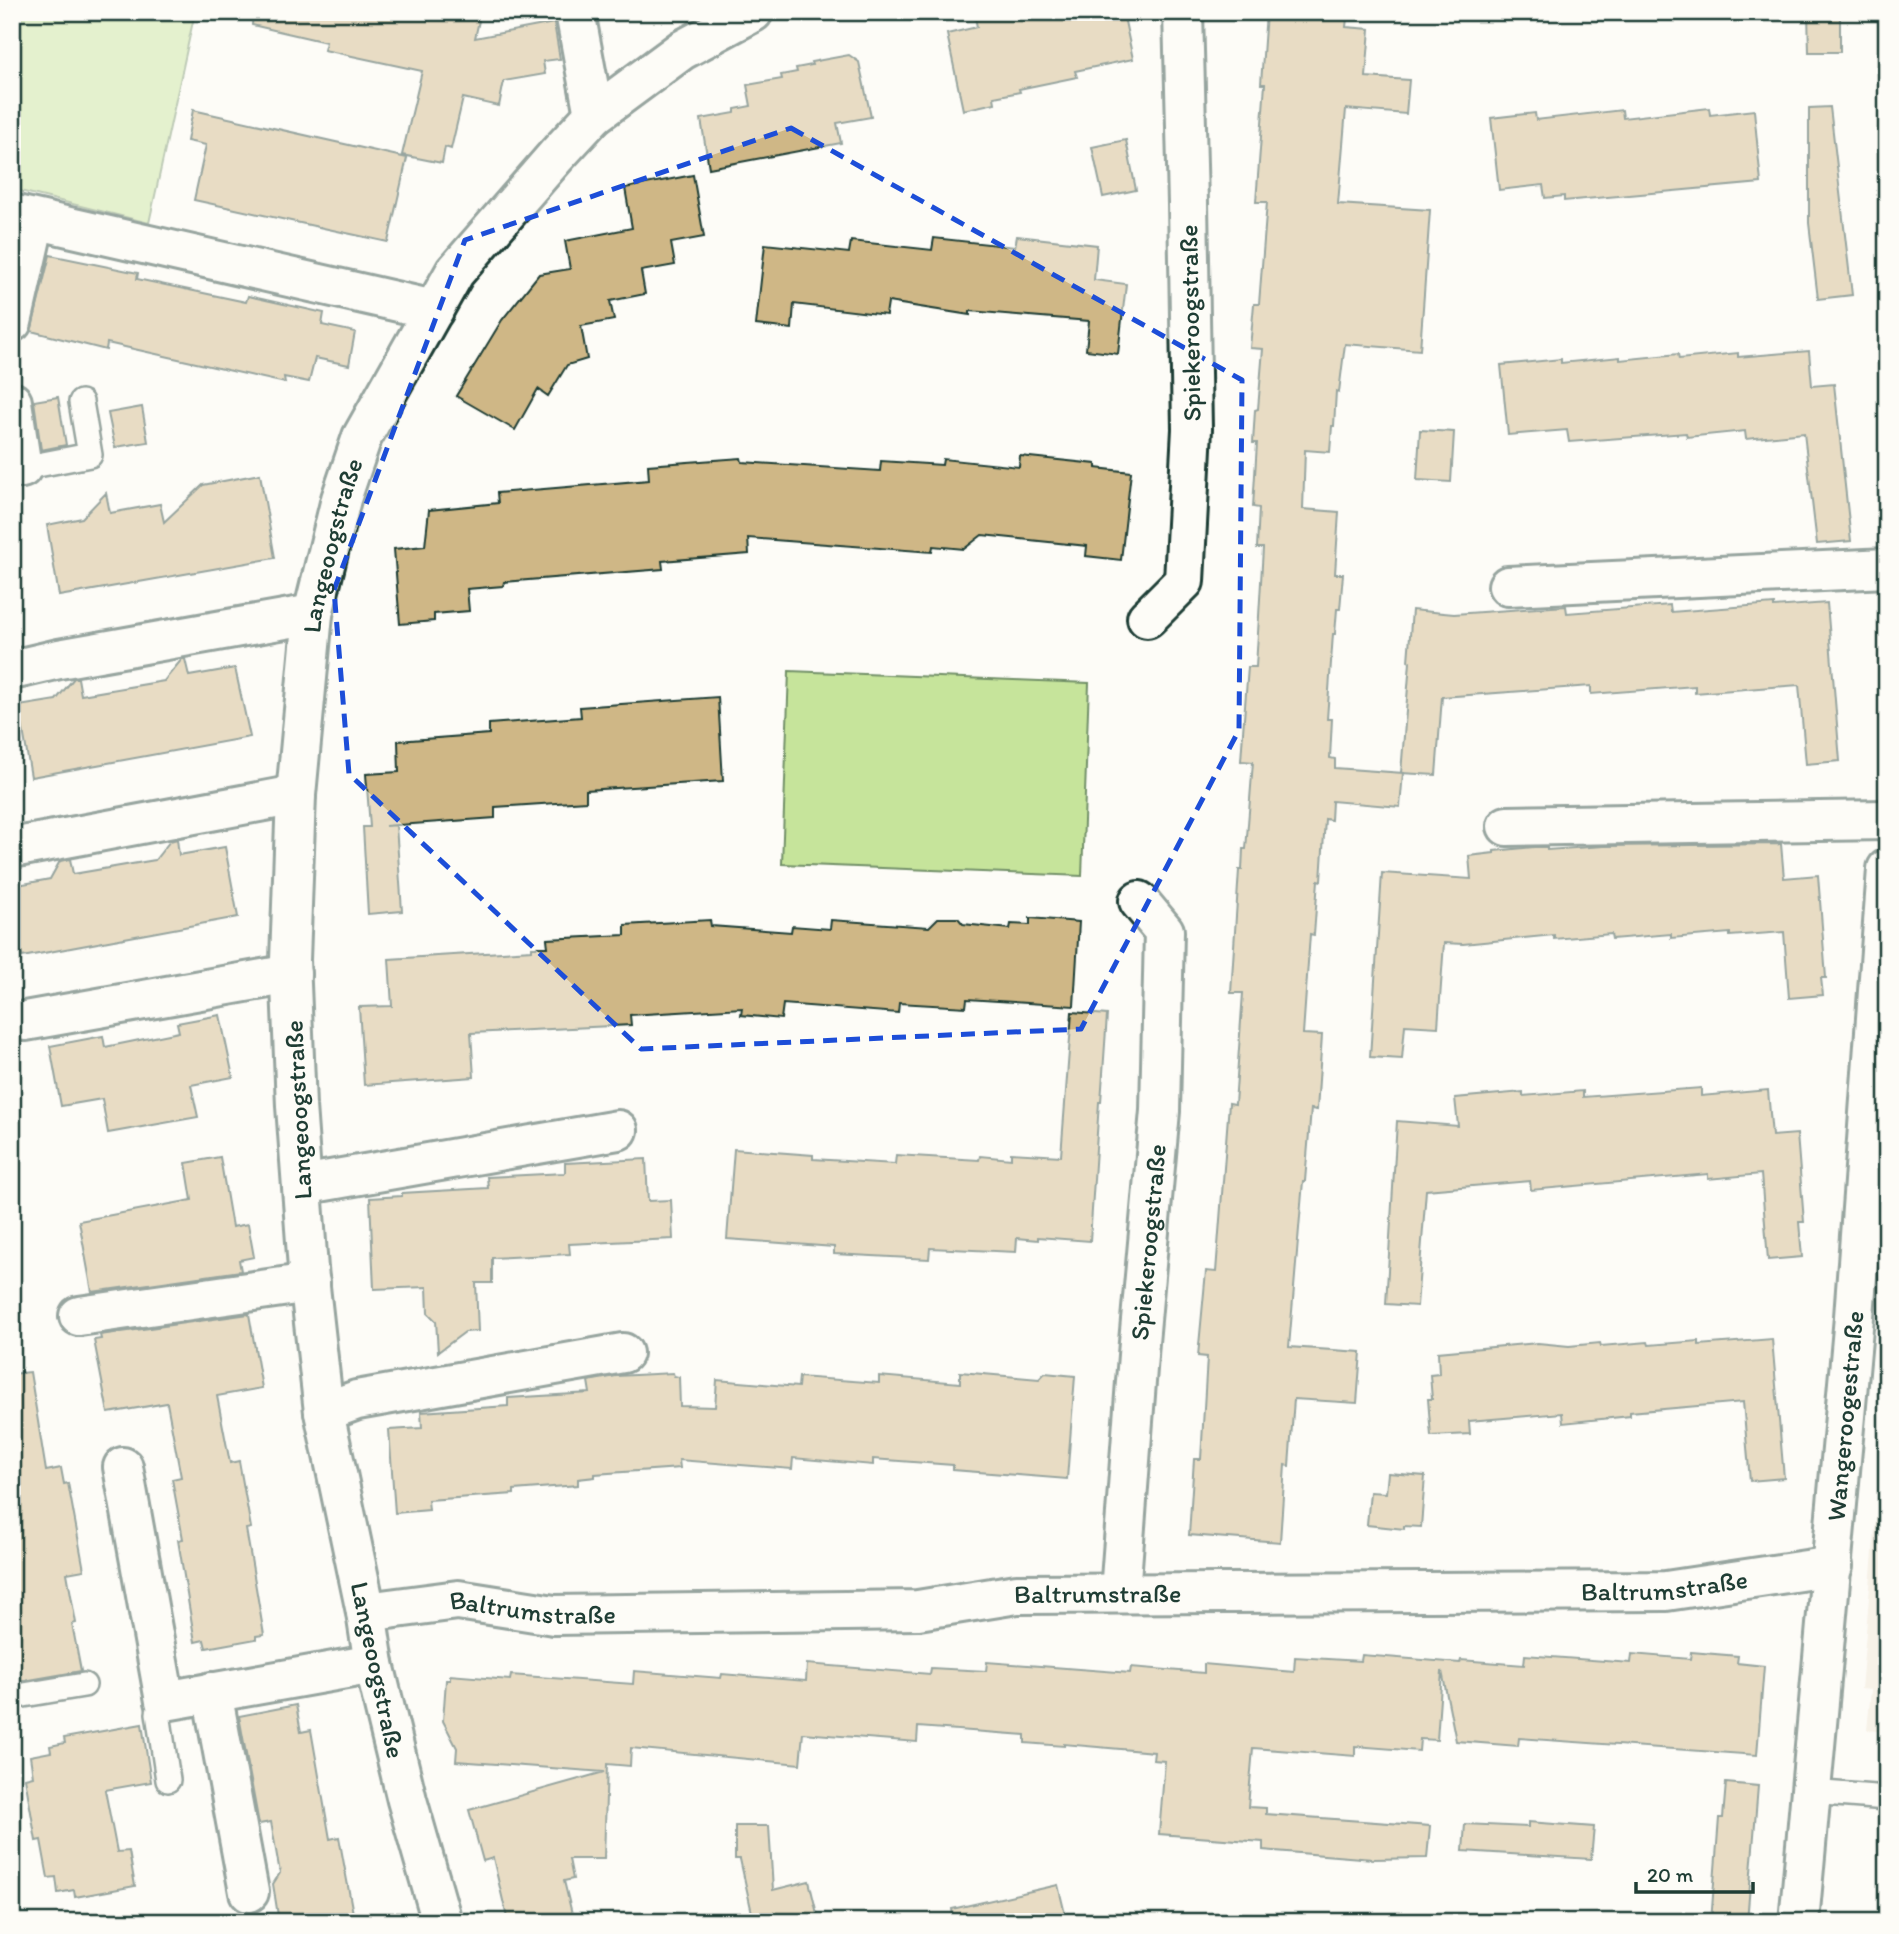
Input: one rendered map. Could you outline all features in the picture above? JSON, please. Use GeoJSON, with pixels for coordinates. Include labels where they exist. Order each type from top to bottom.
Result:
{"type":"FeatureCollection","features":[{"type":"Feature","properties":{"kind":"street"},"geometry":{"type":"LineString","coordinates":[[575,12],[594,115]]}},
{"type":"Feature","properties":{"kind":"street","name":"Langeoogstraße"},"geometry":{"type":"LineString","coordinates":[[442,1922],[407,1800],[374,1664],[366,1612],[324,1412],[310,1283],[296,1106],[291,974],[296,795],[313,614],[341,499],[362,438],[455,272],[594,115],[682,51],[753,12]]}},
{"type":"Feature","properties":{"kind":"street","name":"Spiekeroogstraße"},"geometry":{"type":"LineString","coordinates":[[1147,618],[1184,581],[1185,567],[1192,429],[1183,12]]}},
{"type":"Feature","properties":{"kind":"street"},"geometry":{"type":"LineString","coordinates":[[12,322],[23,217],[434,310]]}},
{"type":"Feature","properties":{"kind":"street"},"geometry":{"type":"LineString","coordinates":[[12,402],[22,468]]}},
{"type":"Feature","properties":{"kind":"street"},"geometry":{"type":"LineString","coordinates":[[1508,586],[1887,568]]}},
{"type":"Feature","properties":{"kind":"street"},"geometry":{"type":"LineString","coordinates":[[12,670],[59,659],[313,614]]}},
{"type":"Feature","properties":{"kind":"street"},"geometry":{"type":"LineString","coordinates":[[12,848],[296,795]]}},
{"type":"Feature","properties":{"kind":"street"},"geometry":{"type":"LineString","coordinates":[[1507,825],[1887,820]]}},
{"type":"Feature","properties":{"kind":"street","name":"Wangeroogestraße"},"geometry":{"type":"LineString","coordinates":[[1799,1922],[1833,1566],[1873,1244],[1887,869]]}},
{"type":"Feature","properties":{"kind":"street","name":"Spiekeroogstraße"},"geometry":{"type":"LineString","coordinates":[[1120,1593],[1160,1098],[1164,931],[1139,901]]}},
{"type":"Feature","properties":{"kind":"street"},"geometry":{"type":"LineString","coordinates":[[25,1021],[291,974]]}},
{"type":"Feature","properties":{"kind":"street"},"geometry":{"type":"LineString","coordinates":[[302,1185],[618,1130]]}},
{"type":"Feature","properties":{"kind":"street"},"geometry":{"type":"LineString","coordinates":[[79,1316],[310,1283]]}},
{"type":"Feature","properties":{"kind":"street"},"geometry":{"type":"LineString","coordinates":[[324,1412],[357,1400],[623,1353]]}},
{"type":"Feature","properties":{"kind":"street"},"geometry":{"type":"LineString","coordinates":[[123,1467],[165,1701],[374,1664]]}},
{"type":"Feature","properties":{"kind":"street","name":"Baltrumstraße"},"geometry":{"type":"LineString","coordinates":[[366,1612],[458,1600],[554,1615],[918,1610],[1017,1594],[1666,1591],[1833,1566]]}},
{"type":"Feature","properties":{"kind":"street"},"geometry":{"type":"LineString","coordinates":[[212,1692],[249,1892]]}},
{"type":"Feature","properties":{"kind":"lane"},"geometry":{"type":"LineString","coordinates":[[22,468],[90,455],[81,402]]}},
{"type":"Feature","properties":{"kind":"lane"},"geometry":{"type":"LineString","coordinates":[[12,1697],[83,1685]]}},
{"type":"Feature","properties":{"kind":"lane"},"geometry":{"type":"LineString","coordinates":[[165,1701],[158,1713],[169,1780]]}},
{"type":"Feature","properties":{"kind":"lane"},"geometry":{"type":"LineString","coordinates":[[1811,1792],[1887,1798]]}},
{"type":"Feature","properties":{"kind":"highlighted area"},"geometry":{"type":"Polygon","coordinates":[[[791,128],[1242,380],[1239,730],[1081,1029],[641,1049],[349,774],[334,590],[465,240],[791,128]]]}},
{"type":"Feature","properties":{"kind":"shaded area"},"geometry":{"type":"Polygon","coordinates":[[[1882,1449],[1887,1449],[1887,1732],[1867,1730],[1871,1690],[1861,1689],[1882,1449]]]}},
{"type":"Feature","properties":{"kind":"green space"},"geometry":{"type":"Polygon","coordinates":[[[12,12],[195,12],[149,223],[12,189],[12,12]]]}},
{"type":"Feature","properties":{"kind":"green space"},"geometry":{"type":"Polygon","coordinates":[[[789,671],[1089,683],[1082,876],[782,864],[789,671]]]}},
{"type":"Feature","properties":{"kind":"building"},"geometry":{"type":"Polygon","coordinates":[[[253,12],[481,12],[475,38],[554,23],[560,59],[543,61],[545,74],[504,81],[499,106],[463,98],[451,149],[445,147],[442,163],[402,155],[422,71],[324,50],[326,42],[252,25],[253,12]]]}},
{"type":"Feature","properties":{"kind":"building"},"geometry":{"type":"Polygon","coordinates":[[[998,12],[1123,12],[1133,59],[1075,71],[1077,77],[1019,89],[1020,92],[994,97],[995,103],[963,110],[947,34],[977,27],[975,17],[998,12]]]}},
{"type":"Feature","properties":{"kind":"building"},"geometry":{"type":"Polygon","coordinates":[[[1266,12],[1336,12],[1336,16],[1347,18],[1346,27],[1370,29],[1366,77],[1409,80],[1406,114],[1346,109],[1338,204],[1430,210],[1420,350],[1345,344],[1339,392],[1336,391],[1330,452],[1305,450],[1303,509],[1339,512],[1335,574],[1343,574],[1340,609],[1337,609],[1333,634],[1327,719],[1332,719],[1330,758],[1335,759],[1335,768],[1403,773],[1400,807],[1332,801],[1331,820],[1325,819],[1314,935],[1310,934],[1303,1034],[1322,1035],[1317,1110],[1311,1109],[1289,1347],[1361,1352],[1357,1403],[1294,1399],[1289,1466],[1285,1465],[1280,1542],[1189,1535],[1194,1459],[1201,1459],[1207,1357],[1198,1356],[1206,1271],[1216,1272],[1229,1103],[1235,1104],[1243,993],[1231,993],[1239,870],[1242,870],[1243,849],[1246,849],[1253,762],[1241,761],[1243,732],[1248,667],[1256,667],[1263,548],[1257,548],[1259,508],[1253,507],[1257,443],[1253,443],[1263,349],[1250,348],[1254,304],[1259,304],[1267,202],[1256,202],[1265,84],[1261,84],[1266,12]]]}},
{"type":"Feature","properties":{"kind":"building"},"geometry":{"type":"Polygon","coordinates":[[[1808,12],[1840,12],[1840,52],[1809,52],[1808,12]]]}},
{"type":"Feature","properties":{"kind":"building"},"geometry":{"type":"Polygon","coordinates":[[[849,55],[859,62],[871,117],[837,123],[841,143],[709,168],[701,119],[735,113],[735,109],[751,106],[747,85],[782,79],[781,75],[797,72],[796,68],[812,65],[811,62],[849,55]]]}},
{"type":"Feature","properties":{"kind":"building"},"geometry":{"type":"Polygon","coordinates":[[[1830,107],[1852,295],[1818,299],[1809,223],[1809,108],[1830,107]]]}},
{"type":"Feature","properties":{"kind":"building"},"geometry":{"type":"Polygon","coordinates":[[[1709,108],[1710,115],[1754,110],[1761,183],[1564,201],[1564,196],[1545,198],[1543,185],[1499,190],[1491,118],[1535,113],[1536,120],[1622,110],[1623,118],[1709,108]]]}},
{"type":"Feature","properties":{"kind":"building"},"geometry":{"type":"Polygon","coordinates":[[[193,110],[407,158],[388,242],[194,200],[206,145],[187,141],[193,110]]]}},
{"type":"Feature","properties":{"kind":"building"},"geometry":{"type":"Polygon","coordinates":[[[1126,140],[1136,190],[1103,197],[1092,147],[1126,140]]]}},
{"type":"Feature","properties":{"kind":"building"},"geometry":{"type":"Polygon","coordinates":[[[693,175],[704,237],[671,243],[675,265],[641,271],[645,294],[610,301],[614,320],[581,326],[587,359],[567,365],[548,396],[538,389],[515,430],[456,396],[502,320],[539,274],[570,269],[565,241],[632,228],[625,188],[693,175]]]}},
{"type":"Feature","properties":{"kind":"building"},"geometry":{"type":"Polygon","coordinates":[[[1017,236],[1097,245],[1094,280],[1126,284],[1118,354],[1086,350],[1089,321],[970,311],[970,315],[888,302],[886,315],[794,304],[792,329],[756,325],[765,244],[849,253],[851,241],[932,250],[934,238],[1015,247],[1017,236]]]}},
{"type":"Feature","properties":{"kind":"building"},"geometry":{"type":"Polygon","coordinates":[[[50,255],[138,273],[137,279],[246,302],[248,296],[324,313],[322,325],[355,332],[349,365],[315,358],[309,382],[284,377],[285,383],[107,343],[106,350],[31,331],[50,255]]]}},
{"type":"Feature","properties":{"kind":"building"},"geometry":{"type":"Polygon","coordinates":[[[1809,351],[1812,386],[1834,384],[1851,541],[1817,544],[1804,433],[1746,439],[1745,431],[1687,437],[1686,433],[1569,442],[1567,430],[1508,435],[1501,365],[1561,359],[1561,363],[1678,354],[1679,359],[1738,353],[1738,357],[1809,351]]]}},
{"type":"Feature","properties":{"kind":"building"},"geometry":{"type":"Polygon","coordinates":[[[58,397],[66,445],[41,450],[34,401],[58,397]]]}},
{"type":"Feature","properties":{"kind":"building"},"geometry":{"type":"Polygon","coordinates":[[[142,407],[148,442],[115,447],[108,413],[142,407]]]}},
{"type":"Feature","properties":{"kind":"building"},"geometry":{"type":"Polygon","coordinates":[[[1420,430],[1454,432],[1451,482],[1417,480],[1420,430]]]}},
{"type":"Feature","properties":{"kind":"building"},"geometry":{"type":"Polygon","coordinates":[[[1020,456],[1096,464],[1096,468],[1131,472],[1121,560],[1086,556],[1087,546],[982,535],[964,549],[933,546],[932,552],[748,538],[749,554],[662,561],[663,569],[504,582],[503,586],[467,589],[469,611],[434,614],[434,621],[400,624],[394,549],[425,546],[429,510],[498,503],[497,493],[649,480],[648,465],[741,458],[742,462],[880,471],[881,461],[942,465],[943,459],[1019,467],[1020,456]]]}},
{"type":"Feature","properties":{"kind":"building"},"geometry":{"type":"Polygon","coordinates":[[[260,474],[275,558],[59,596],[47,525],[82,518],[106,493],[110,513],[160,504],[164,522],[203,485],[260,474]]]}},
{"type":"Feature","properties":{"kind":"building"},"geometry":{"type":"Polygon","coordinates":[[[1827,603],[1840,761],[1806,764],[1799,685],[1695,693],[1695,686],[1591,694],[1591,686],[1442,697],[1436,775],[1401,773],[1412,610],[1454,614],[1566,606],[1567,613],[1670,605],[1671,612],[1827,603]]]}},
{"type":"Feature","properties":{"kind":"building"},"geometry":{"type":"Polygon","coordinates":[[[182,659],[185,659],[189,676],[235,668],[250,737],[31,777],[19,706],[56,700],[74,678],[78,678],[81,695],[164,681],[182,659]]]}},
{"type":"Feature","properties":{"kind":"building"},"geometry":{"type":"Polygon","coordinates":[[[718,697],[723,781],[586,790],[586,801],[495,807],[495,818],[396,825],[402,911],[368,914],[363,827],[370,827],[366,774],[399,772],[398,741],[489,734],[489,724],[581,717],[580,707],[718,697]]]}},
{"type":"Feature","properties":{"kind":"building"},"geometry":{"type":"Polygon","coordinates":[[[177,839],[179,855],[225,847],[238,917],[22,957],[12,886],[50,879],[60,861],[70,859],[73,874],[155,860],[170,841],[177,839]]]}},
{"type":"Feature","properties":{"kind":"building"},"geometry":{"type":"Polygon","coordinates":[[[1781,844],[1784,878],[1818,875],[1826,978],[1821,978],[1823,995],[1789,998],[1784,932],[1671,938],[1671,934],[1612,939],[1611,934],[1554,939],[1554,935],[1463,944],[1444,943],[1438,1027],[1405,1025],[1402,1059],[1370,1057],[1382,873],[1471,879],[1469,856],[1534,847],[1547,847],[1547,850],[1604,846],[1781,844]]]}},
{"type":"Feature","properties":{"kind":"building"},"geometry":{"type":"Polygon","coordinates":[[[938,918],[958,918],[963,924],[1010,929],[1011,924],[1030,925],[1030,918],[1079,922],[1074,1006],[967,999],[966,1007],[899,1003],[898,1013],[783,1004],[781,1019],[741,1015],[742,1008],[630,1015],[631,1025],[471,1033],[474,1077],[364,1085],[359,1007],[392,1006],[389,959],[532,950],[532,947],[548,947],[547,939],[625,935],[625,925],[710,920],[711,926],[791,932],[792,926],[830,929],[831,920],[929,927],[938,918]]]}},
{"type":"Feature","properties":{"kind":"building"},"geometry":{"type":"Polygon","coordinates":[[[1072,1012],[1107,1015],[1090,1241],[1017,1238],[1016,1252],[930,1248],[929,1259],[834,1254],[834,1247],[727,1239],[734,1149],[813,1155],[813,1159],[895,1164],[896,1155],[979,1160],[980,1156],[1011,1159],[1011,1153],[1061,1156],[1072,1012]]]}},
{"type":"Feature","properties":{"kind":"building"},"geometry":{"type":"Polygon","coordinates":[[[220,1015],[233,1077],[191,1085],[198,1117],[108,1133],[102,1099],[61,1106],[50,1046],[103,1036],[105,1047],[179,1032],[177,1023],[220,1015]]]}},
{"type":"Feature","properties":{"kind":"building"},"geometry":{"type":"Polygon","coordinates":[[[1701,1088],[1701,1096],[1768,1090],[1772,1136],[1797,1134],[1804,1222],[1799,1222],[1802,1257],[1768,1260],[1761,1174],[1708,1179],[1708,1174],[1531,1190],[1530,1181],[1426,1190],[1417,1306],[1386,1304],[1397,1121],[1458,1126],[1455,1098],[1523,1092],[1523,1096],[1583,1091],[1583,1097],[1701,1088]]]}},
{"type":"Feature","properties":{"kind":"building"},"geometry":{"type":"Polygon","coordinates":[[[220,1157],[232,1227],[248,1224],[254,1257],[239,1260],[241,1271],[92,1292],[79,1221],[192,1200],[186,1163],[220,1157]]]}},
{"type":"Feature","properties":{"kind":"building"},"geometry":{"type":"Polygon","coordinates":[[[646,1159],[648,1201],[671,1200],[673,1239],[569,1244],[570,1254],[492,1258],[492,1283],[476,1283],[478,1331],[465,1332],[438,1352],[436,1321],[428,1313],[427,1287],[374,1289],[370,1198],[402,1196],[402,1193],[488,1188],[487,1177],[565,1173],[565,1163],[646,1159]]]}},
{"type":"Feature","properties":{"kind":"building"},"geometry":{"type":"Polygon","coordinates":[[[249,1314],[262,1388],[217,1396],[230,1463],[239,1461],[251,1528],[246,1529],[264,1635],[256,1636],[256,1639],[206,1648],[204,1640],[195,1642],[178,1540],[183,1539],[172,1479],[181,1477],[167,1403],[108,1413],[94,1340],[101,1339],[100,1335],[249,1314]]]}},
{"type":"Feature","properties":{"kind":"building"},"geometry":{"type":"Polygon","coordinates":[[[1772,1339],[1784,1478],[1750,1481],[1743,1402],[1630,1412],[1630,1416],[1563,1423],[1562,1413],[1469,1421],[1470,1434],[1431,1436],[1428,1399],[1432,1399],[1430,1375],[1439,1374],[1438,1352],[1538,1343],[1569,1346],[1600,1343],[1601,1346],[1699,1341],[1699,1345],[1772,1339]]]}},
{"type":"Feature","properties":{"kind":"building"},"geometry":{"type":"Polygon","coordinates":[[[30,1372],[46,1471],[61,1468],[64,1484],[68,1483],[84,1570],[67,1573],[76,1623],[72,1624],[81,1671],[12,1683],[12,1374],[30,1372]]]}},
{"type":"Feature","properties":{"kind":"building"},"geometry":{"type":"Polygon","coordinates":[[[960,1372],[1039,1379],[1045,1373],[1075,1376],[1067,1479],[953,1470],[953,1465],[873,1459],[873,1465],[793,1458],[792,1469],[679,1460],[680,1468],[595,1474],[595,1477],[578,1479],[578,1485],[514,1490],[514,1494],[428,1500],[429,1510],[395,1513],[389,1430],[422,1428],[421,1412],[508,1406],[508,1398],[590,1393],[588,1381],[616,1376],[673,1373],[679,1377],[680,1406],[715,1407],[717,1380],[798,1387],[799,1377],[879,1383],[879,1376],[960,1383],[960,1372]]]}},
{"type":"Feature","properties":{"kind":"building"},"geometry":{"type":"Polygon","coordinates":[[[1388,1473],[1425,1476],[1421,1527],[1404,1526],[1404,1529],[1367,1525],[1370,1492],[1386,1493],[1388,1473]]]}},
{"type":"Feature","properties":{"kind":"building"},"geometry":{"type":"Polygon","coordinates":[[[1691,1652],[1738,1656],[1737,1663],[1764,1666],[1757,1755],[1519,1738],[1518,1746],[1456,1741],[1442,1671],[1437,1740],[1420,1739],[1419,1751],[1355,1746],[1355,1756],[1253,1748],[1248,1807],[1266,1808],[1266,1814],[1430,1826],[1427,1858],[1373,1859],[1263,1850],[1263,1842],[1159,1834],[1165,1761],[1153,1760],[1154,1752],[1025,1743],[1025,1735],[918,1727],[917,1742],[803,1733],[800,1764],[631,1748],[630,1766],[607,1764],[604,1859],[569,1859],[573,1879],[564,1881],[574,1922],[508,1922],[493,1858],[483,1861],[469,1810],[604,1772],[456,1761],[457,1748],[443,1721],[446,1680],[450,1680],[450,1675],[510,1680],[511,1675],[633,1684],[634,1671],[721,1678],[722,1674],[806,1681],[807,1664],[930,1674],[931,1668],[986,1671],[987,1662],[1130,1673],[1131,1667],[1204,1673],[1204,1664],[1294,1672],[1295,1657],[1361,1661],[1362,1655],[1524,1665],[1525,1655],[1631,1663],[1632,1654],[1690,1659],[1691,1652]]]}},
{"type":"Feature","properties":{"kind":"building"},"geometry":{"type":"Polygon","coordinates":[[[296,1705],[301,1732],[311,1730],[330,1839],[339,1837],[354,1919],[335,1922],[279,1922],[273,1884],[280,1873],[271,1822],[259,1824],[239,1716],[296,1705]]]}},
{"type":"Feature","properties":{"kind":"building"},"geometry":{"type":"Polygon","coordinates":[[[142,1724],[151,1782],[105,1790],[117,1852],[129,1851],[135,1886],[75,1897],[74,1890],[58,1893],[56,1877],[48,1878],[41,1840],[36,1841],[25,1778],[33,1776],[30,1756],[51,1752],[50,1746],[65,1743],[64,1738],[142,1724]]]}},
{"type":"Feature","properties":{"kind":"building"},"geometry":{"type":"Polygon","coordinates":[[[1726,1783],[1758,1786],[1747,1922],[1711,1922],[1719,1818],[1723,1818],[1726,1783]]]}},
{"type":"Feature","properties":{"kind":"building"},"geometry":{"type":"Polygon","coordinates":[[[1528,1822],[1594,1827],[1591,1859],[1463,1851],[1465,1824],[1528,1827],[1528,1822]]]}},
{"type":"Feature","properties":{"kind":"building"},"geometry":{"type":"Polygon","coordinates":[[[735,1826],[769,1826],[773,1890],[809,1881],[819,1922],[754,1922],[740,1859],[735,1859],[735,1826]]]}},
{"type":"Feature","properties":{"kind":"building"},"geometry":{"type":"Polygon","coordinates":[[[1058,1885],[1067,1922],[954,1922],[952,1909],[1058,1885]]]}}]}
